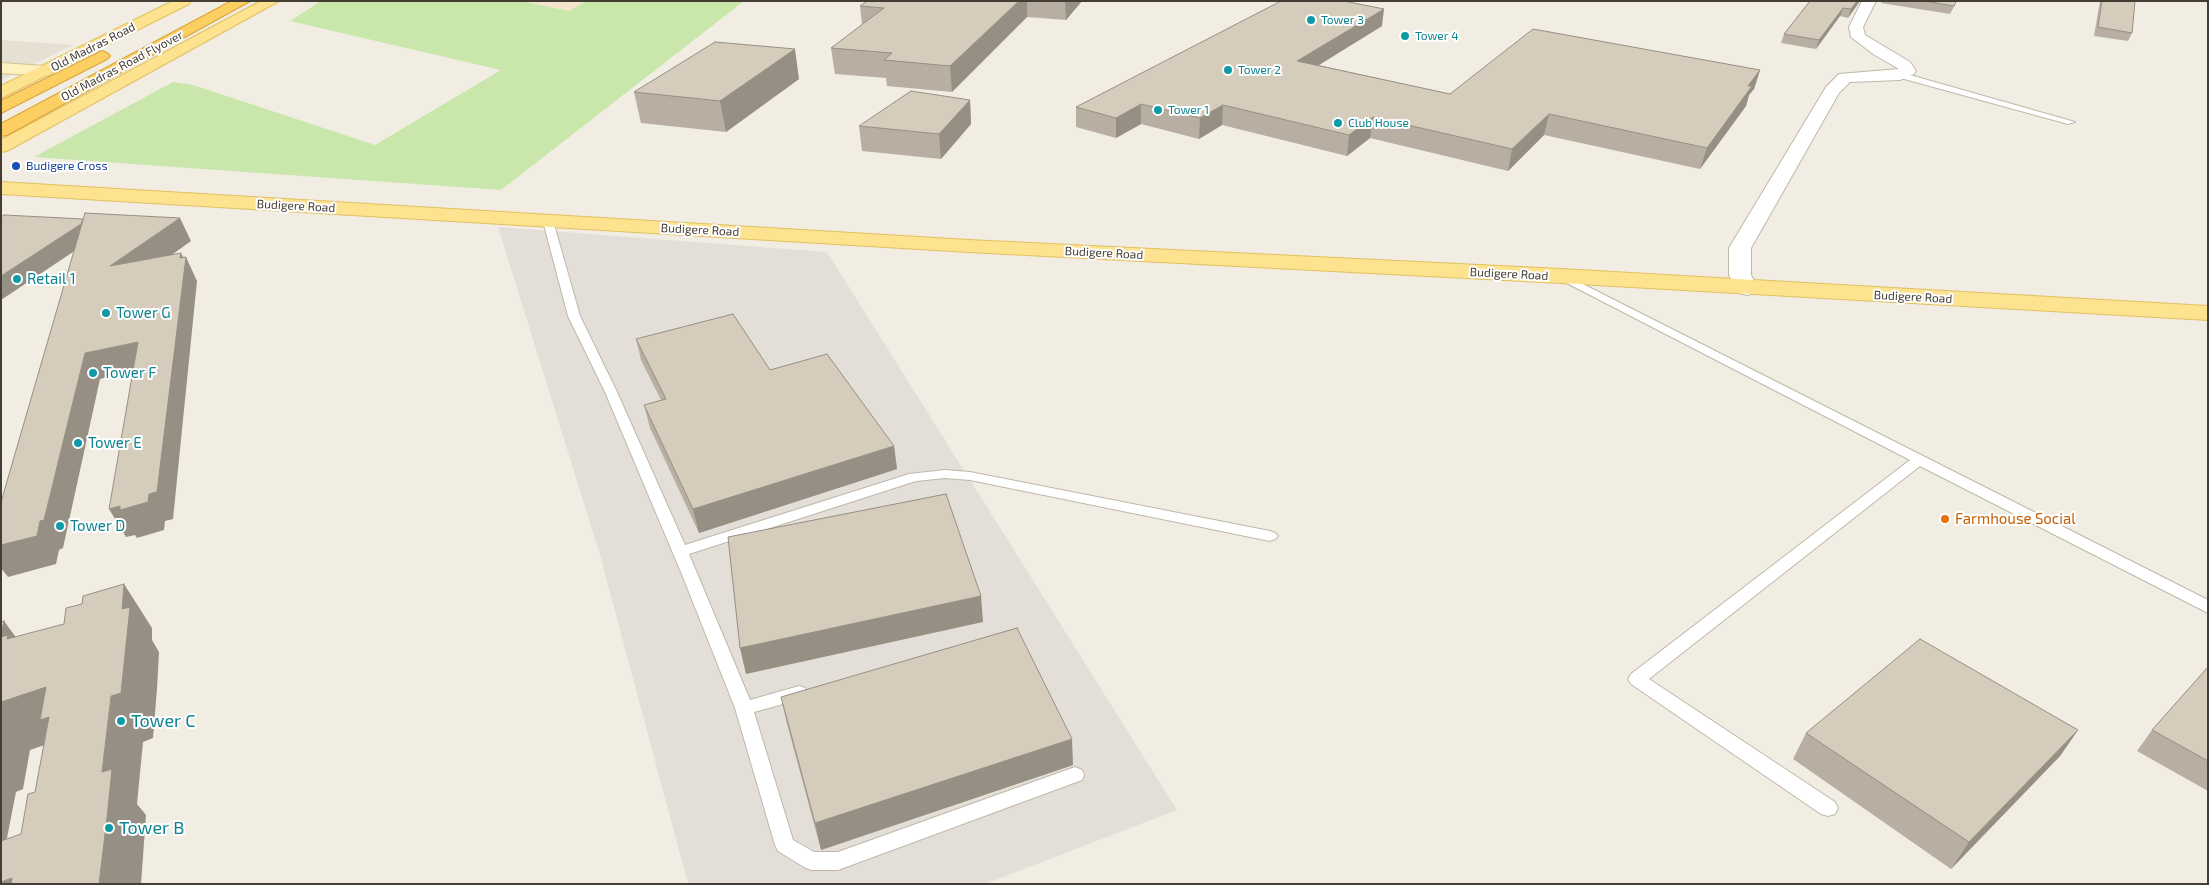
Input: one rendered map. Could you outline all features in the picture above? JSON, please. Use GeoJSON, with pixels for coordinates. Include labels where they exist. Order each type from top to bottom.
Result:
{"type":"FeatureCollection","features":[{"type":"Feature","properties":{"kind":"highway","name":"Old Madras Road Flyover"},"geometry":{"type":"LineString","coordinates":[[1,108],[214,1]]}},
{"type":"Feature","properties":{"kind":"highway","name":"Old Madras Road Flyover"},"geometry":{"type":"LineString","coordinates":[[1,131],[243,1]]}},
{"type":"Feature","properties":{"kind":"main road","name":"Old Madras Road"},"geometry":{"type":"LineString","coordinates":[[1,93],[184,1]]}},
{"type":"Feature","properties":{"kind":"main road"},"geometry":{"type":"LineString","coordinates":[[1,148],[272,1]]}},
{"type":"Feature","properties":{"kind":"main road","name":"Budigere Road"},"geometry":{"type":"LineString","coordinates":[[1,175],[554,203],[983,229],[1283,243],[1743,281],[2208,313]]}},
{"type":"Feature","properties":{"kind":"main road","name":"Budigere Road"},"geometry":{"type":"LineString","coordinates":[[1,188],[979,247],[1561,276],[2208,296]]}},
{"type":"Feature","properties":{"kind":"street"},"geometry":{"type":"LineString","coordinates":[[1743,281],[1740,248],[1832,91],[1845,78],[1900,75],[1908,71],[1904,65],[1878,51],[1858,37],[1856,27],[1866,2]]}},
{"type":"Feature","properties":{"kind":"street"},"geometry":{"type":"LineString","coordinates":[[1,68],[45,71]]}},
{"type":"Feature","properties":{"kind":"lane"},"geometry":{"type":"LineString","coordinates":[[1900,75],[2071,122]]}},
{"type":"Feature","properties":{"kind":"lane"},"geometry":{"type":"LineString","coordinates":[[548,220],[574,316],[611,392],[680,552],[744,708],[785,845],[811,861],[838,861],[1075,775]]}},
{"type":"Feature","properties":{"kind":"lane"},"geometry":{"type":"LineString","coordinates":[[1561,276],[2208,607]]}},
{"type":"Feature","properties":{"kind":"lane"},"geometry":{"type":"LineString","coordinates":[[1828,808],[1637,679],[1919,460]]}},
{"type":"Feature","properties":{"kind":"lane"},"geometry":{"type":"LineString","coordinates":[[680,552],[914,477],[945,474],[970,476],[1270,536]]}},
{"type":"Feature","properties":{"kind":"lane"},"geometry":{"type":"LineString","coordinates":[[744,708],[820,687]]}},
{"type":"Feature","properties":{"kind":"shaded area"},"geometry":{"type":"Polygon","coordinates":[[[521,1],[586,1],[569,11],[521,1]]]}},
{"type":"Feature","properties":{"kind":"shaded area"},"geometry":{"type":"Polygon","coordinates":[[[1,40],[73,45],[1,80],[1,40]]]}},
{"type":"Feature","properties":{"kind":"shaded area"},"geometry":{"type":"Polygon","coordinates":[[[498,227],[827,252],[1177,810],[985,884],[688,884],[600,555],[498,227]]]}},
{"type":"Feature","properties":{"kind":"green space"},"geometry":{"type":"Polygon","coordinates":[[[321,1],[521,1],[569,11],[586,1],[744,1],[501,190],[34,157],[173,82],[193,85],[375,145],[501,70],[290,21],[321,1]]]}},
{"type":"Feature","properties":{"kind":"building"},"geometry":{"type":"Polygon","coordinates":[[[867,1],[1019,1],[950,66],[884,60],[892,53],[831,48],[884,8],[860,6],[867,1]]]}},
{"type":"Feature","properties":{"kind":"building"},"geometry":{"type":"Polygon","coordinates":[[[1281,1],[1344,1],[1384,9],[1297,61],[1450,94],[1533,29],[1760,70],[1748,86],[1752,86],[1707,148],[1549,114],[1512,149],[1373,117],[1349,135],[1223,105],[1200,118],[1141,104],[1116,118],[1076,107],[1281,1]]]}},
{"type":"Feature","properties":{"kind":"building"},"geometry":{"type":"Polygon","coordinates":[[[1810,1],[1857,1],[1851,9],[1843,8],[1819,40],[1784,34],[1810,1]]]}},
{"type":"Feature","properties":{"kind":"building"},"geometry":{"type":"Polygon","coordinates":[[[1925,1],[1956,1],[1954,6],[1925,1]]]}},
{"type":"Feature","properties":{"kind":"building"},"geometry":{"type":"Polygon","coordinates":[[[2102,1],[2135,1],[2132,33],[2098,27],[2102,1]]]}},
{"type":"Feature","properties":{"kind":"building"},"geometry":{"type":"Polygon","coordinates":[[[715,42],[795,49],[720,101],[634,92],[715,42]]]}},
{"type":"Feature","properties":{"kind":"building"},"geometry":{"type":"Polygon","coordinates":[[[911,91],[970,100],[939,134],[859,126],[911,91]]]}},
{"type":"Feature","properties":{"kind":"building"},"geometry":{"type":"Polygon","coordinates":[[[85,213],[180,218],[110,266],[181,253],[180,258],[186,257],[157,492],[149,494],[148,502],[120,510],[120,506],[109,509],[138,342],[85,353],[44,520],[40,521],[37,536],[1,545],[1,502],[85,213]]]}},
{"type":"Feature","properties":{"kind":"building"},"geometry":{"type":"Polygon","coordinates":[[[4,215],[83,219],[81,224],[1,276],[1,217],[4,215]]]}},
{"type":"Feature","properties":{"kind":"building"},"geometry":{"type":"Polygon","coordinates":[[[733,314],[770,370],[827,354],[894,446],[693,509],[644,405],[666,399],[636,339],[733,314]]]}},
{"type":"Feature","properties":{"kind":"building"},"geometry":{"type":"Polygon","coordinates":[[[946,494],[981,596],[740,648],[728,537],[946,494]]]}},
{"type":"Feature","properties":{"kind":"building"},"geometry":{"type":"Polygon","coordinates":[[[124,584],[122,609],[130,607],[121,693],[111,696],[102,772],[112,769],[99,884],[11,884],[12,878],[1,882],[1,841],[21,834],[28,794],[35,792],[49,717],[40,720],[46,687],[1,702],[1,637],[8,635],[7,639],[64,624],[66,608],[82,604],[83,596],[124,584]]]}},
{"type":"Feature","properties":{"kind":"building"},"geometry":{"type":"Polygon","coordinates":[[[4,621],[1,635],[1,622],[4,621]]]}},
{"type":"Feature","properties":{"kind":"building"},"geometry":{"type":"Polygon","coordinates":[[[1017,628],[1072,739],[815,823],[781,697],[1017,628]]]}},
{"type":"Feature","properties":{"kind":"building"},"geometry":{"type":"Polygon","coordinates":[[[1920,639],[2078,730],[1969,842],[1806,733],[1920,639]]]}},
{"type":"Feature","properties":{"kind":"building"},"geometry":{"type":"Polygon","coordinates":[[[2208,667],[2208,761],[2152,730],[2208,667]]]}},
{"type":"Feature","properties":{"kind":"place","name":"Tower 3"},"geometry":{"type":"Point","coordinates":[1311,20]}},
{"type":"Feature","properties":{"kind":"place","name":"Tower 4"},"geometry":{"type":"Point","coordinates":[1405,36]}},
{"type":"Feature","properties":{"kind":"place","name":"Tower 2"},"geometry":{"type":"Point","coordinates":[1228,70]}},
{"type":"Feature","properties":{"kind":"place","name":"Tower 1"},"geometry":{"type":"Point","coordinates":[1158,110]}},
{"type":"Feature","properties":{"kind":"place","name":"Club House"},"geometry":{"type":"Point","coordinates":[1338,123]}},
{"type":"Feature","properties":{"kind":"place","name":"Budigere Cross"},"geometry":{"type":"Point","coordinates":[16,166]}},
{"type":"Feature","properties":{"kind":"place","name":"Retail 1"},"geometry":{"type":"Point","coordinates":[17,279]}},
{"type":"Feature","properties":{"kind":"place","name":"Tower G"},"geometry":{"type":"Point","coordinates":[106,313]}},
{"type":"Feature","properties":{"kind":"place","name":"Tower F"},"geometry":{"type":"Point","coordinates":[93,373]}},
{"type":"Feature","properties":{"kind":"place","name":"Tower E"},"geometry":{"type":"Point","coordinates":[78,443]}},
{"type":"Feature","properties":{"kind":"place","name":"Farmhouse Social"},"geometry":{"type":"Point","coordinates":[1945,519]}},
{"type":"Feature","properties":{"kind":"place","name":"Tower D"},"geometry":{"type":"Point","coordinates":[60,526]}},
{"type":"Feature","properties":{"kind":"place","name":"Tower C"},"geometry":{"type":"Point","coordinates":[121,721]}},
{"type":"Feature","properties":{"kind":"place","name":"Tower B"},"geometry":{"type":"Point","coordinates":[109,828]}}]}
